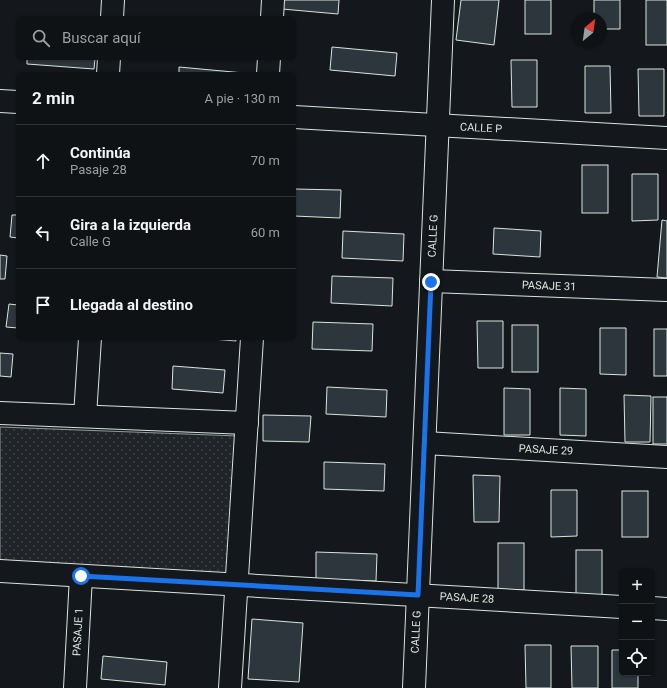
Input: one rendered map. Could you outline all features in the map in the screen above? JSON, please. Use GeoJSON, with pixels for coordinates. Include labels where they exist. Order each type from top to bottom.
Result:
{"type":"FeatureCollection","features":[{"type":"Feature","properties":{"kind":"street"},"geometry":{"type":"LineString","coordinates":[[112,16],[113,0]]}},
{"type":"Feature","properties":{"kind":"street"},"geometry":{"type":"LineString","coordinates":[[272,16],[273,0]]}},
{"type":"Feature","properties":{"kind":"street","name":"CALLE G"},"geometry":{"type":"LineString","coordinates":[[414,688],[443,0]]}},
{"type":"Feature","properties":{"kind":"street"},"geometry":{"type":"LineString","coordinates":[[108,72],[109,60]]}},
{"type":"Feature","properties":{"kind":"street"},"geometry":{"type":"LineString","coordinates":[[268,72],[269,60]]}},
{"type":"Feature","properties":{"kind":"street"},"geometry":{"type":"LineString","coordinates":[[0,101],[16,102]]}},
{"type":"Feature","properties":{"kind":"street","name":"CALLE P"},"geometry":{"type":"LineString","coordinates":[[296,117],[667,138]]}},
{"type":"Feature","properties":{"kind":"street","name":"PASAJE 31"},"geometry":{"type":"LineString","coordinates":[[431,282],[667,290]]}},
{"type":"Feature","properties":{"kind":"street"},"geometry":{"type":"LineString","coordinates":[[85,416],[90,340]]}},
{"type":"Feature","properties":{"kind":"street"},"geometry":{"type":"LineString","coordinates":[[230,688],[252,340]]}},
{"type":"Feature","properties":{"kind":"street"},"geometry":{"type":"LineString","coordinates":[[0,413],[247,423]]}},
{"type":"Feature","properties":{"kind":"street","name":"PASAJE 29"},"geometry":{"type":"LineString","coordinates":[[425,443],[667,457]]}},
{"type":"Feature","properties":{"kind":"street","name":"PASAJE 28"},"geometry":{"type":"LineString","coordinates":[[0,571],[619,607]]}},
{"type":"Feature","properties":{"kind":"street","name":"PASAJE 1"},"geometry":{"type":"LineString","coordinates":[[75,688],[81,576]]}},
{"type":"Feature","properties":{"kind":"street"},"geometry":{"type":"LineString","coordinates":[[655,608],[667,609]]}},
{"type":"Feature","properties":{"kind":"shaded area"},"geometry":{"type":"Polygon","coordinates":[[[0,427],[238,436],[234,577],[0,568],[0,427]]]}},
{"type":"Feature","properties":{"kind":"building"},"geometry":{"type":"Polygon","coordinates":[[[282,0],[339,0],[338,14],[282,9],[282,0]]]}},
{"type":"Feature","properties":{"kind":"building"},"geometry":{"type":"Polygon","coordinates":[[[461,0],[499,0],[494,45],[456,40],[461,0]]]}},
{"type":"Feature","properties":{"kind":"building"},"geometry":{"type":"Polygon","coordinates":[[[525,0],[551,0],[551,34],[525,34],[525,0]]]}},
{"type":"Feature","properties":{"kind":"building"},"geometry":{"type":"Polygon","coordinates":[[[594,0],[620,0],[620,29],[607,29],[607,12],[594,12],[594,0]]]}},
{"type":"Feature","properties":{"kind":"building"},"geometry":{"type":"Polygon","coordinates":[[[646,0],[667,0],[667,45],[646,45],[646,0]]]}},
{"type":"Feature","properties":{"kind":"building"},"geometry":{"type":"Polygon","coordinates":[[[332,47],[397,53],[395,76],[330,70],[332,47]]]}},
{"type":"Feature","properties":{"kind":"building"},"geometry":{"type":"Polygon","coordinates":[[[27,60],[95,60],[94,69],[27,64],[27,60]]]}},
{"type":"Feature","properties":{"kind":"building"},"geometry":{"type":"Polygon","coordinates":[[[511,60],[537,60],[537,107],[512,107],[511,60]]]}},
{"type":"Feature","properties":{"kind":"building"},"geometry":{"type":"Polygon","coordinates":[[[585,66],[610,66],[611,113],[585,113],[585,66]]]}},
{"type":"Feature","properties":{"kind":"building"},"geometry":{"type":"Polygon","coordinates":[[[179,67],[233,72],[179,72],[179,67]]]}},
{"type":"Feature","properties":{"kind":"building"},"geometry":{"type":"Polygon","coordinates":[[[638,69],[664,69],[664,116],[639,116],[638,69]]]}},
{"type":"Feature","properties":{"kind":"building"},"geometry":{"type":"Polygon","coordinates":[[[582,165],[608,165],[608,213],[582,213],[582,165]]]}},
{"type":"Feature","properties":{"kind":"building"},"geometry":{"type":"Polygon","coordinates":[[[632,174],[658,174],[658,220],[632,221],[632,174]]]}},
{"type":"Feature","properties":{"kind":"building"},"geometry":{"type":"Polygon","coordinates":[[[296,189],[341,190],[340,218],[296,216],[296,189]]]}},
{"type":"Feature","properties":{"kind":"building"},"geometry":{"type":"Polygon","coordinates":[[[12,215],[16,215],[16,238],[10,237],[12,215]]]}},
{"type":"Feature","properties":{"kind":"building"},"geometry":{"type":"Polygon","coordinates":[[[662,220],[667,221],[667,278],[657,277],[662,220]]]}},
{"type":"Feature","properties":{"kind":"building"},"geometry":{"type":"Polygon","coordinates":[[[494,228],[541,231],[540,257],[493,254],[494,228]]]}},
{"type":"Feature","properties":{"kind":"building"},"geometry":{"type":"Polygon","coordinates":[[[343,231],[404,234],[403,261],[342,258],[343,231]]]}},
{"type":"Feature","properties":{"kind":"building"},"geometry":{"type":"Polygon","coordinates":[[[0,255],[7,256],[5,279],[0,279],[0,255]]]}},
{"type":"Feature","properties":{"kind":"building"},"geometry":{"type":"Polygon","coordinates":[[[332,276],[393,278],[392,306],[331,303],[332,276]]]}},
{"type":"Feature","properties":{"kind":"building"},"geometry":{"type":"Polygon","coordinates":[[[9,304],[16,305],[16,328],[6,327],[9,304]]]}},
{"type":"Feature","properties":{"kind":"building"},"geometry":{"type":"Polygon","coordinates":[[[477,321],[503,321],[503,368],[478,368],[477,321]]]}},
{"type":"Feature","properties":{"kind":"building"},"geometry":{"type":"Polygon","coordinates":[[[313,322],[373,324],[372,351],[312,349],[313,322]]]}},
{"type":"Feature","properties":{"kind":"building"},"geometry":{"type":"Polygon","coordinates":[[[512,325],[538,325],[538,372],[512,372],[512,325]]]}},
{"type":"Feature","properties":{"kind":"building"},"geometry":{"type":"Polygon","coordinates":[[[600,328],[626,328],[626,375],[600,374],[600,328]]]}},
{"type":"Feature","properties":{"kind":"building"},"geometry":{"type":"Polygon","coordinates":[[[654,329],[667,329],[667,376],[654,376],[654,329]]]}},
{"type":"Feature","properties":{"kind":"building"},"geometry":{"type":"Polygon","coordinates":[[[0,353],[13,354],[11,377],[0,376],[0,353]]]}},
{"type":"Feature","properties":{"kind":"building"},"geometry":{"type":"Polygon","coordinates":[[[173,366],[225,370],[223,393],[172,389],[173,366]]]}},
{"type":"Feature","properties":{"kind":"building"},"geometry":{"type":"Polygon","coordinates":[[[327,387],[387,390],[386,417],[326,414],[327,387]]]}},
{"type":"Feature","properties":{"kind":"building"},"geometry":{"type":"Polygon","coordinates":[[[504,388],[530,389],[530,435],[504,435],[504,388]]]}},
{"type":"Feature","properties":{"kind":"building"},"geometry":{"type":"Polygon","coordinates":[[[560,388],[586,389],[586,436],[560,435],[560,388]]]}},
{"type":"Feature","properties":{"kind":"building"},"geometry":{"type":"Polygon","coordinates":[[[624,395],[651,396],[650,442],[625,442],[624,395]]]}},
{"type":"Feature","properties":{"kind":"building"},"geometry":{"type":"Polygon","coordinates":[[[653,397],[667,397],[667,444],[653,444],[653,397]]]}},
{"type":"Feature","properties":{"kind":"building"},"geometry":{"type":"Polygon","coordinates":[[[263,415],[311,416],[309,442],[263,441],[263,415]]]}},
{"type":"Feature","properties":{"kind":"building"},"geometry":{"type":"Polygon","coordinates":[[[324,462],[385,464],[384,491],[324,489],[324,462]]]}},
{"type":"Feature","properties":{"kind":"building"},"geometry":{"type":"Polygon","coordinates":[[[473,475],[500,476],[499,522],[474,522],[473,475]]]}},
{"type":"Feature","properties":{"kind":"building"},"geometry":{"type":"Polygon","coordinates":[[[551,490],[577,490],[577,536],[551,537],[551,490]]]}},
{"type":"Feature","properties":{"kind":"building"},"geometry":{"type":"Polygon","coordinates":[[[622,491],[648,491],[648,537],[622,537],[622,491]]]}},
{"type":"Feature","properties":{"kind":"building"},"geometry":{"type":"Polygon","coordinates":[[[498,543],[524,543],[524,590],[498,590],[498,543]]]}},
{"type":"Feature","properties":{"kind":"building"},"geometry":{"type":"Polygon","coordinates":[[[576,550],[602,550],[602,596],[576,596],[576,550]]]}},
{"type":"Feature","properties":{"kind":"building"},"geometry":{"type":"Polygon","coordinates":[[[316,552],[377,554],[376,581],[316,579],[316,552]]]}},
{"type":"Feature","properties":{"kind":"building"},"geometry":{"type":"Polygon","coordinates":[[[252,619],[303,623],[299,682],[248,679],[252,619]]]}},
{"type":"Feature","properties":{"kind":"building"},"geometry":{"type":"Polygon","coordinates":[[[525,645],[551,645],[551,688],[526,688],[525,645]]]}},
{"type":"Feature","properties":{"kind":"building"},"geometry":{"type":"Polygon","coordinates":[[[571,646],[598,646],[598,688],[572,688],[571,646]]]}},
{"type":"Feature","properties":{"kind":"building"},"geometry":{"type":"Polygon","coordinates":[[[612,650],[619,650],[619,676],[638,676],[638,688],[612,688],[612,650]]]}},
{"type":"Feature","properties":{"kind":"building"},"geometry":{"type":"Polygon","coordinates":[[[103,656],[167,662],[165,685],[101,679],[103,656]]]}},
{"type":"Feature","properties":{"kind":"route"},"geometry":{"type":"LineString","coordinates":[[81,576],[418,595],[431,282]]}}]}
